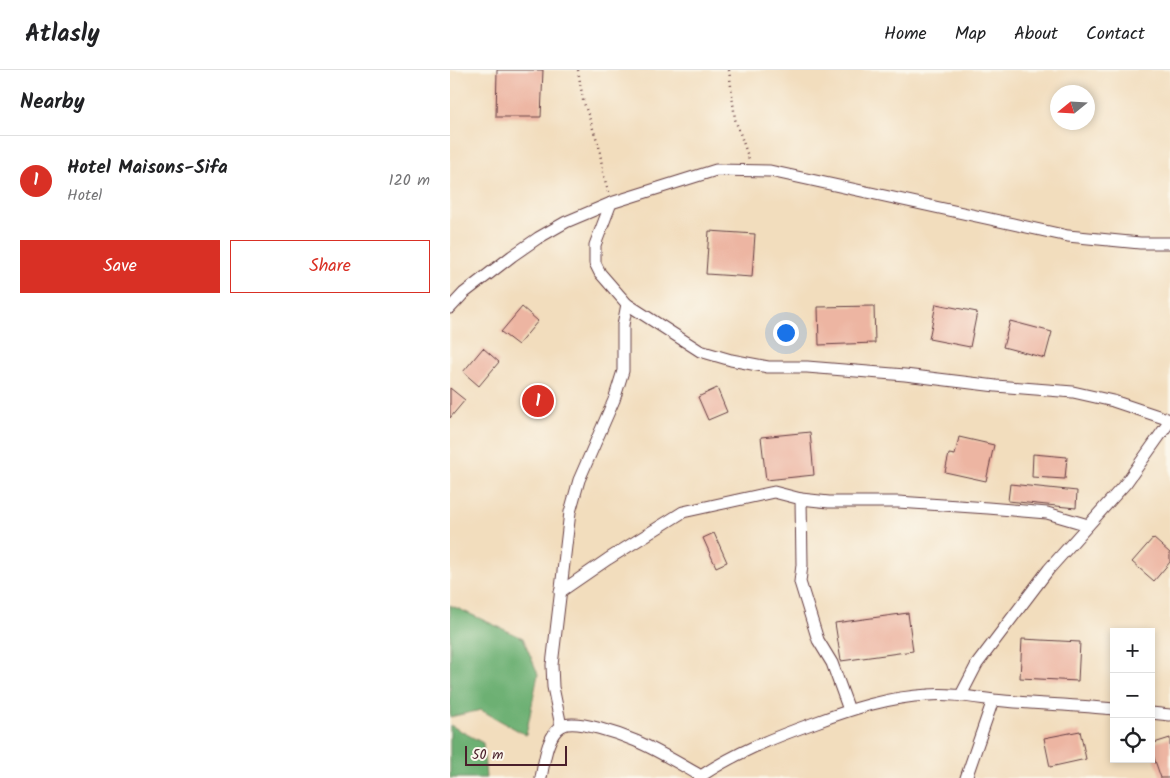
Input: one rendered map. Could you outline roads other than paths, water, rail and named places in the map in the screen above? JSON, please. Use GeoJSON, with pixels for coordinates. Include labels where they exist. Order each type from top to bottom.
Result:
{"type":"FeatureCollection","features":[{"type":"Feature","properties":{"kind":"street"},"geometry":{"type":"LineString","coordinates":[[450,308],[464,293],[512,256],[538,238],[589,211],[716,170],[770,170],[1068,236],[1140,243],[1170,243]]}},
{"type":"Feature","properties":{"kind":"street"},"geometry":{"type":"LineString","coordinates":[[611,203],[596,245],[595,262],[600,273],[627,304],[700,351],[731,360],[768,367],[807,367],[905,375],[996,386],[1073,392],[1113,401],[1170,421],[1126,483],[1049,569],[978,664],[961,695]]}},
{"type":"Feature","properties":{"kind":"street"},"geometry":{"type":"LineString","coordinates":[[561,726],[552,665],[570,512],[579,480],[614,400],[622,371],[623,325],[627,304]]}},
{"type":"Feature","properties":{"kind":"street"},"geometry":{"type":"LineString","coordinates":[[560,592],[683,512],[774,492],[801,499],[829,502],[898,502],[1046,513],[1088,525]]}},
{"type":"Feature","properties":{"kind":"street"},"geometry":{"type":"LineString","coordinates":[[801,499],[802,565],[800,582],[818,640],[832,663],[849,710]]}},
{"type":"Feature","properties":{"kind":"street"},"geometry":{"type":"LineString","coordinates":[[541,778],[548,745],[561,726],[571,723],[637,741],[701,777],[726,759],[756,745],[849,710],[888,700],[928,695],[961,695],[993,700],[1110,709]]}},
{"type":"Feature","properties":{"kind":"street"},"geometry":{"type":"LineString","coordinates":[[966,778],[993,700]]}},
{"type":"Feature","properties":{"kind":"street"},"geometry":{"type":"LineString","coordinates":[[1155,713],[1170,715]]}},
{"type":"Feature","properties":{"kind":"place","name":"Hotel Maisons-Sifa"},"geometry":{"type":"Point","coordinates":[538,401]}}]}
